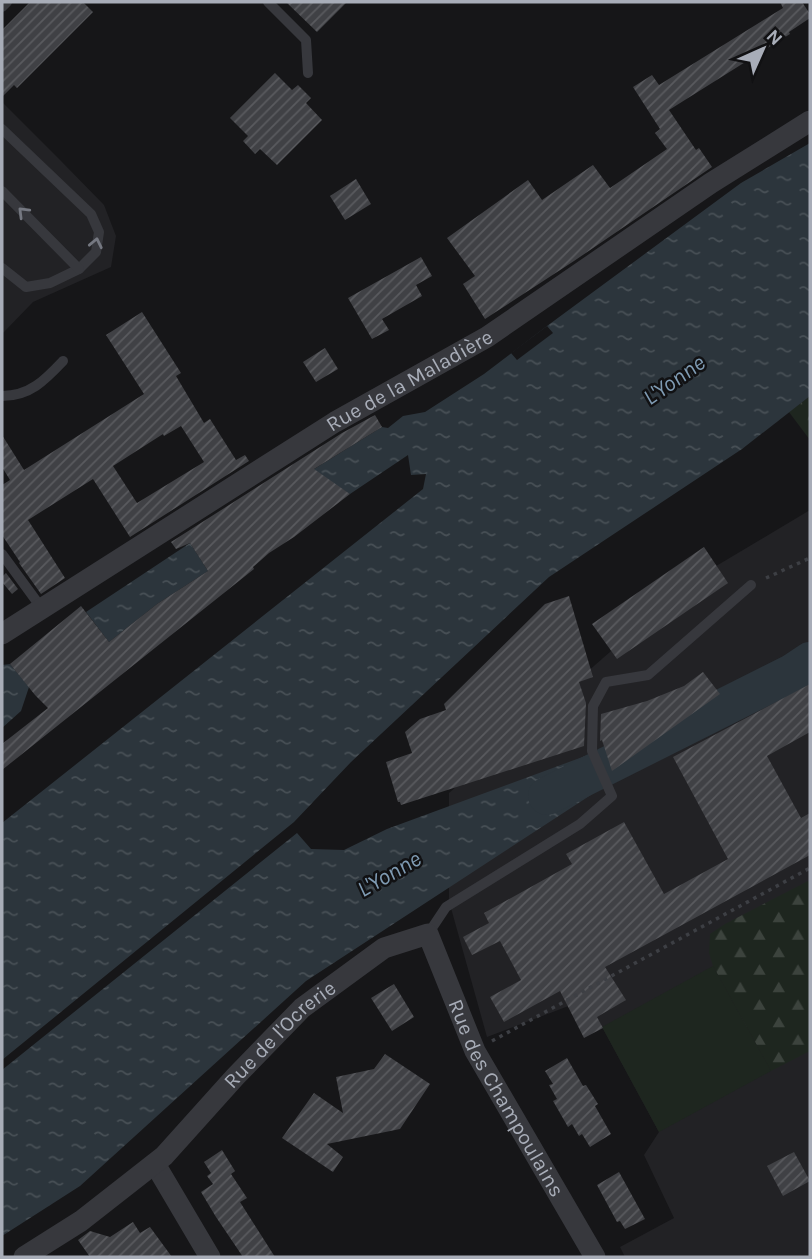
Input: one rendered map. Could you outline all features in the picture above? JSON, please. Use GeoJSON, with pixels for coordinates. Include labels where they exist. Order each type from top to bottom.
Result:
{"type":"FeatureCollection","features":[{"type":"Feature","properties":{"kind":"street","name":"Rue de la Maladière"},"geometry":{"type":"LineString","coordinates":[[2,634],[335,422],[487,337],[711,183],[810,121]]}},
{"type":"Feature","properties":{"kind":"street","name":"Rue de l'Ocrerie"},"geometry":{"type":"LineString","coordinates":[[24,1257],[81,1221],[164,1156],[302,1008],[384,948],[428,934]]}},
{"type":"Feature","properties":{"kind":"street","name":"Rue des Champoulains"},"geometry":{"type":"LineString","coordinates":[[428,934],[475,1051],[595,1257]]}},
{"type":"Feature","properties":{"kind":"street"},"geometry":{"type":"LineString","coordinates":[[155,1164],[210,1257]]}},
{"type":"Feature","properties":{"kind":"lane"},"geometry":{"type":"LineString","coordinates":[[2,7],[6,2]]}},
{"type":"Feature","properties":{"kind":"lane"},"geometry":{"type":"LineString","coordinates":[[268,2],[306,40],[308,73]]}},
{"type":"Feature","properties":{"kind":"lane"},"geometry":{"type":"LineString","coordinates":[[2,129],[91,214],[99,232],[96,252],[79,269],[50,283],[26,286],[2,270]]}},
{"type":"Feature","properties":{"kind":"lane"},"geometry":{"type":"LineString","coordinates":[[2,191],[79,269]]}},
{"type":"Feature","properties":{"kind":"lane"},"geometry":{"type":"LineString","coordinates":[[2,396],[11,396],[41,384],[63,361]]}},
{"type":"Feature","properties":{"kind":"lane"},"geometry":{"type":"LineString","coordinates":[[2,554],[43,610]]}},
{"type":"Feature","properties":{"kind":"lane"},"geometry":{"type":"LineString","coordinates":[[428,934],[446,907],[580,824],[612,796],[592,751],[593,706],[606,682],[648,676],[751,585]]}},
{"type":"Feature","properties":{"kind":"path"},"geometry":{"type":"LineString","coordinates":[[751,585],[810,558]]}},
{"type":"Feature","properties":{"kind":"path"},"geometry":{"type":"LineString","coordinates":[[502,1036],[810,868]]}},
{"type":"Feature","properties":{"kind":"shaded area"},"geometry":{"type":"Polygon","coordinates":[[[2,102],[104,205],[116,236],[111,267],[33,302],[2,334],[2,102]]]}},
{"type":"Feature","properties":{"kind":"shaded area"},"geometry":{"type":"Polygon","coordinates":[[[810,510],[810,1257],[625,1257],[620,1247],[674,1218],[644,1155],[659,1132],[587,999],[487,1037],[449,901],[449,793],[691,581],[810,510]]]}},
{"type":"Feature","properties":{"kind":"green space"},"geometry":{"type":"Polygon","coordinates":[[[810,396],[810,440],[789,412],[810,396]]]}},
{"type":"Feature","properties":{"kind":"green space"},"geometry":{"type":"Polygon","coordinates":[[[810,880],[810,1051],[771,1071],[713,966],[709,953],[710,934],[810,880]]]}},
{"type":"Feature","properties":{"kind":"green space"},"geometry":{"type":"Polygon","coordinates":[[[713,966],[771,1071],[659,1132],[602,1027],[713,966]]]}},
{"type":"Feature","properties":{"kind":"water"},"geometry":{"type":"Polygon","coordinates":[[[810,143],[810,396],[742,449],[549,577],[351,762],[294,822],[2,1060],[2,823],[423,489],[426,474],[411,475],[408,455],[350,494],[339,487],[248,510],[382,427],[388,428],[403,416],[425,412],[484,374],[741,183],[810,143]]]}},
{"type":"Feature","properties":{"kind":"water"},"geometry":{"type":"Polygon","coordinates":[[[190,543],[208,571],[157,604],[109,642],[86,612],[190,543]]]}},
{"type":"Feature","properties":{"kind":"water"},"geometry":{"type":"Polygon","coordinates":[[[10,664],[29,687],[21,711],[2,728],[2,665],[10,664]]]}},
{"type":"Feature","properties":{"kind":"water"},"geometry":{"type":"Polygon","coordinates":[[[588,755],[600,789],[306,981],[80,1186],[2,1236],[2,1070],[297,833],[311,849],[344,850],[387,829],[588,755]]]}},
{"type":"Feature","properties":{"kind":"pier"},"geometry":{"type":"Polygon","coordinates":[[[547,326],[553,333],[517,360],[511,353],[547,326]]]}},
{"type":"Feature","properties":{"kind":"building"},"geometry":{"type":"Polygon","coordinates":[[[30,2],[83,2],[93,12],[17,88],[14,85],[2,97],[2,30],[30,2]]]}},
{"type":"Feature","properties":{"kind":"building"},"geometry":{"type":"Polygon","coordinates":[[[286,2],[347,2],[317,32],[286,2]]]}},
{"type":"Feature","properties":{"kind":"building"},"geometry":{"type":"Polygon","coordinates":[[[780,2],[802,2],[810,18],[789,32],[790,34],[669,110],[696,150],[699,148],[712,167],[485,319],[463,284],[475,276],[447,238],[528,180],[542,200],[593,165],[610,188],[667,149],[655,133],[660,129],[633,87],[652,75],[659,85],[783,8],[780,2]]]}},
{"type":"Feature","properties":{"kind":"building"},"geometry":{"type":"Polygon","coordinates":[[[275,73],[292,90],[298,85],[311,98],[306,103],[322,120],[277,165],[260,149],[255,154],[243,141],[248,136],[230,118],[275,73]]]}},
{"type":"Feature","properties":{"kind":"building"},"geometry":{"type":"Polygon","coordinates":[[[356,179],[371,204],[345,220],[330,196],[356,179]]]}},
{"type":"Feature","properties":{"kind":"building"},"geometry":{"type":"Polygon","coordinates":[[[421,257],[432,276],[416,285],[422,296],[382,319],[389,330],[372,339],[348,298],[421,257]]]}},
{"type":"Feature","properties":{"kind":"building"},"geometry":{"type":"Polygon","coordinates":[[[142,312],[181,373],[176,376],[204,423],[210,419],[236,460],[245,455],[249,461],[130,537],[93,479],[28,520],[65,578],[41,594],[2,535],[2,485],[10,480],[2,467],[2,435],[24,470],[144,394],[106,335],[142,312]],[[181,426],[164,436],[163,434],[113,466],[137,503],[204,462],[181,426]]]}},
{"type":"Feature","properties":{"kind":"building"},"geometry":{"type":"Polygon","coordinates":[[[325,348],[338,369],[316,382],[303,362],[325,348]]]}},
{"type":"Feature","properties":{"kind":"building"},"geometry":{"type":"Polygon","coordinates":[[[375,415],[382,427],[314,469],[350,494],[269,553],[254,569],[2,770],[2,744],[48,708],[10,664],[81,606],[109,642],[157,604],[208,571],[190,543],[176,549],[171,542],[342,433],[375,415]]]}},
{"type":"Feature","properties":{"kind":"building"},"geometry":{"type":"Polygon","coordinates":[[[704,547],[728,583],[617,659],[592,624],[704,547]]]}},
{"type":"Feature","properties":{"kind":"building"},"geometry":{"type":"Polygon","coordinates":[[[6,573],[18,589],[12,594],[2,582],[6,573]]]}},
{"type":"Feature","properties":{"kind":"building"},"geometry":{"type":"Polygon","coordinates":[[[569,596],[593,677],[579,682],[586,703],[584,746],[401,805],[386,762],[412,753],[405,732],[420,719],[446,710],[444,704],[545,604],[569,596]]]}},
{"type":"Feature","properties":{"kind":"building"},"geometry":{"type":"Polygon","coordinates":[[[703,672],[720,694],[612,771],[602,740],[600,741],[601,714],[647,701],[684,686],[703,672]]]}},
{"type":"Feature","properties":{"kind":"building"},"geometry":{"type":"Polygon","coordinates":[[[810,684],[810,732],[767,756],[801,818],[810,813],[810,855],[605,967],[626,1000],[597,1017],[603,1028],[584,1038],[560,991],[504,1022],[490,997],[521,980],[500,941],[472,955],[463,937],[489,923],[484,913],[572,864],[566,854],[624,822],[664,894],[728,859],[673,757],[810,684]]]}},
{"type":"Feature","properties":{"kind":"building"},"geometry":{"type":"Polygon","coordinates":[[[394,984],[414,1017],[392,1031],[371,998],[394,984]]]}},
{"type":"Feature","properties":{"kind":"building"},"geometry":{"type":"Polygon","coordinates":[[[385,1054],[430,1084],[400,1129],[327,1144],[343,1157],[333,1172],[282,1138],[314,1093],[343,1113],[336,1077],[374,1069],[385,1054]]]}},
{"type":"Feature","properties":{"kind":"building"},"geometry":{"type":"Polygon","coordinates":[[[567,1058],[583,1086],[586,1085],[598,1104],[595,1106],[611,1134],[590,1147],[572,1124],[568,1127],[553,1101],[557,1099],[549,1085],[553,1084],[545,1071],[567,1058]]]}},
{"type":"Feature","properties":{"kind":"building"},"geometry":{"type":"Polygon","coordinates":[[[222,1150],[235,1171],[231,1174],[247,1198],[240,1202],[275,1257],[243,1257],[201,1192],[213,1184],[207,1176],[211,1173],[204,1162],[222,1150]]]}},
{"type":"Feature","properties":{"kind":"building"},"geometry":{"type":"Polygon","coordinates":[[[794,1152],[810,1181],[783,1196],[767,1166],[794,1152]]]}},
{"type":"Feature","properties":{"kind":"building"},"geometry":{"type":"Polygon","coordinates":[[[619,1172],[645,1219],[625,1229],[620,1221],[617,1222],[597,1185],[619,1172]]]}},
{"type":"Feature","properties":{"kind":"building"},"geometry":{"type":"Polygon","coordinates":[[[133,1222],[140,1233],[150,1227],[172,1257],[90,1257],[78,1240],[90,1231],[110,1237],[133,1222]]]}},
{"type":"Feature","properties":{"kind":"waterway","name":"L'Yonne"},"geometry":{"type":"LineString","coordinates":[[547,796],[792,673],[810,661]]}}]}
